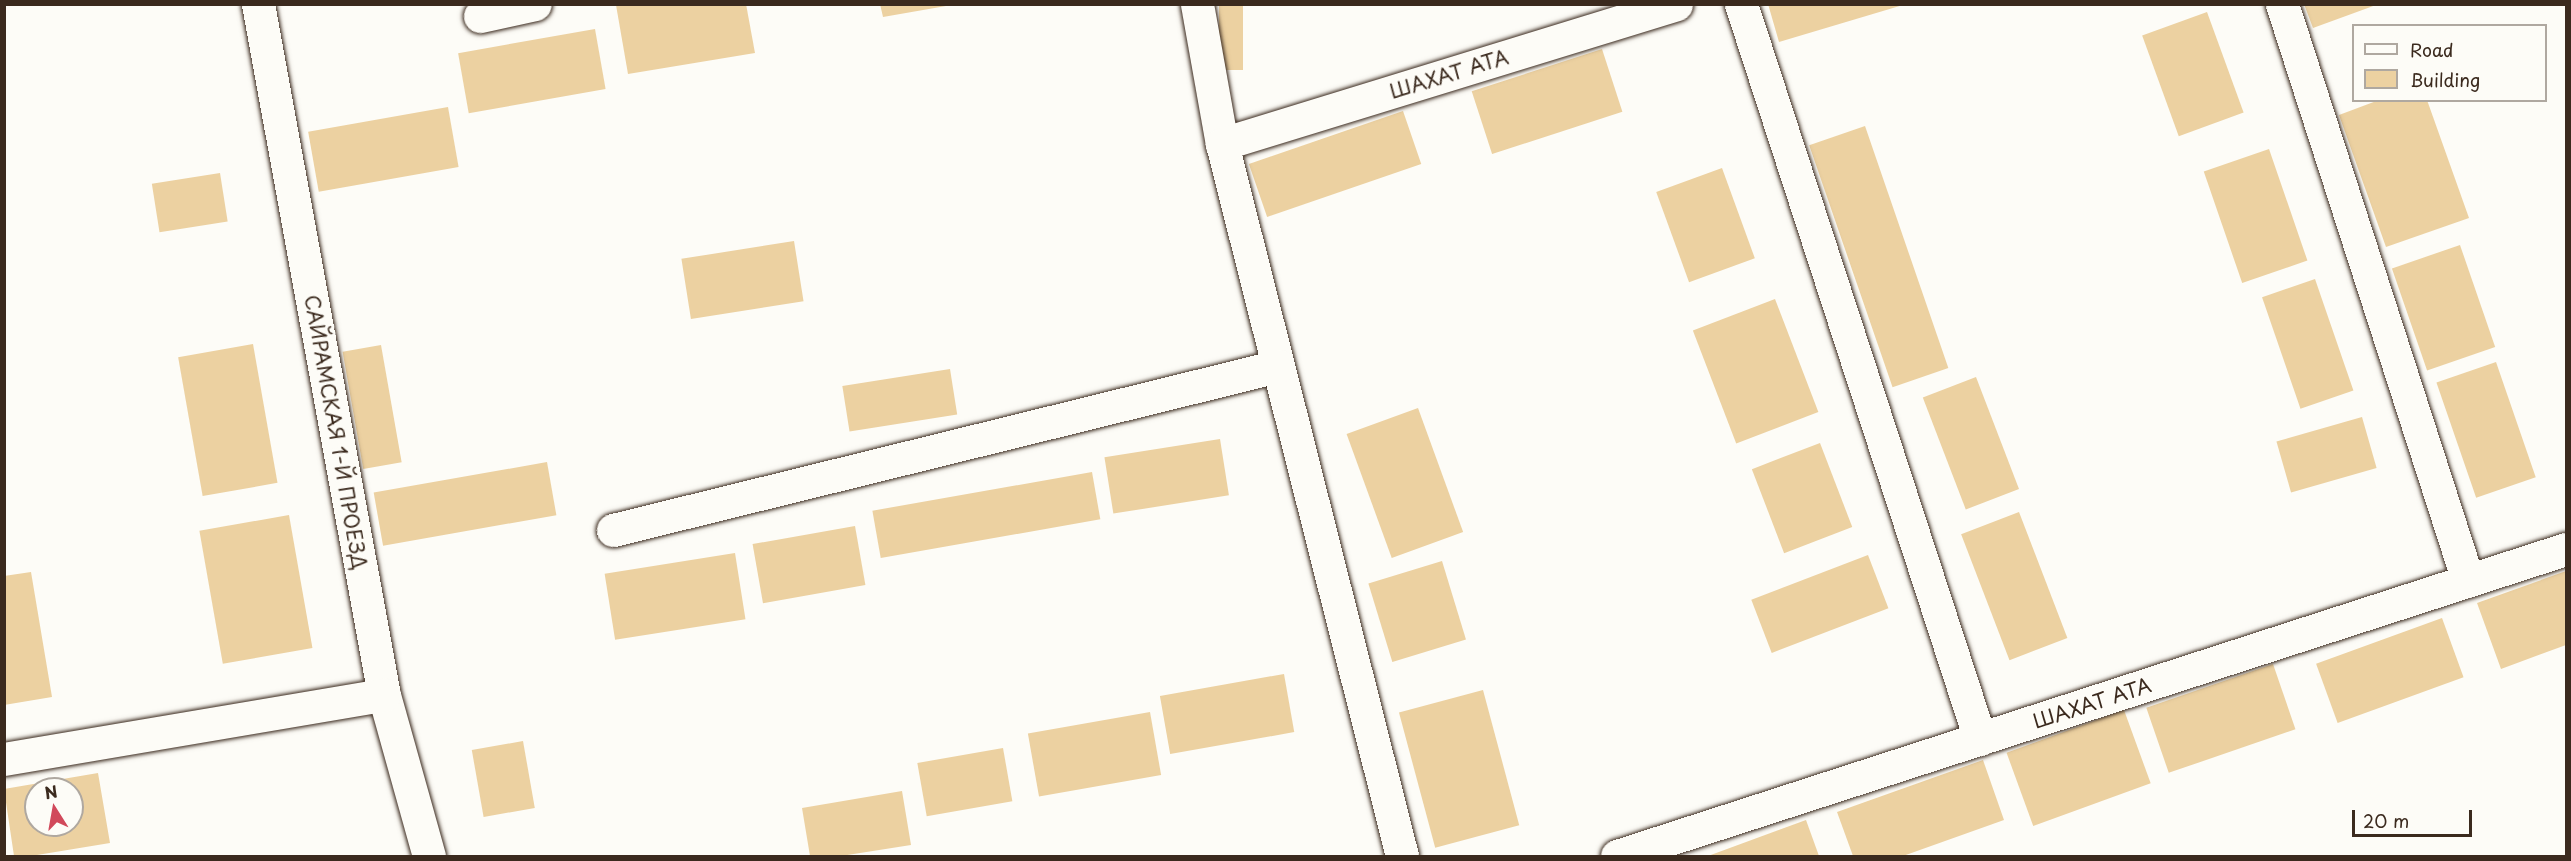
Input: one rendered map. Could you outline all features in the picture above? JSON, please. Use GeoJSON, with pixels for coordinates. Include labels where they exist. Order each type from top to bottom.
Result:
{"type":"FeatureCollection","features":[{"type":"Feature","properties":{"kind":"street","name":"САЙРАМСКАЯ 1-Й ПРОЕЗД"},"geometry":{"type":"LineString","coordinates":[[258,4],[384,695],[429,856]]}},
{"type":"Feature","properties":{"kind":"street"},"geometry":{"type":"LineString","coordinates":[[480,16],[535,4]]}},
{"type":"Feature","properties":{"kind":"street"},"geometry":{"type":"LineString","coordinates":[[1197,4],[1222,144],[1402,856]]}},
{"type":"Feature","properties":{"kind":"street","name":"ШАХАТ АТА"},"geometry":{"type":"LineString","coordinates":[[1222,144],[1676,4]]}},
{"type":"Feature","properties":{"kind":"street"},"geometry":{"type":"LineString","coordinates":[[1741,4],[1980,739]]}},
{"type":"Feature","properties":{"kind":"street"},"geometry":{"type":"LineString","coordinates":[[2282,4],[2468,581]]}},
{"type":"Feature","properties":{"kind":"street"},"geometry":{"type":"LineString","coordinates":[[613,530],[1278,366]]}},
{"type":"Feature","properties":{"kind":"street","name":"ШАХАТ АТА"},"geometry":{"type":"LineString","coordinates":[[1617,856],[2566,549]]}},
{"type":"Feature","properties":{"kind":"street"},"geometry":{"type":"LineString","coordinates":[[4,759],[384,695]]}},
{"type":"Feature","properties":{"kind":"building"},"geometry":{"type":"Polygon","coordinates":[[[746,4],[755,53],[628,74],[616,5],[746,4]]]}},
{"type":"Feature","properties":{"kind":"building"},"geometry":{"type":"Polygon","coordinates":[[[880,4],[946,4],[946,6],[883,17],[880,4]]]}},
{"type":"Feature","properties":{"kind":"building"},"geometry":{"type":"Polygon","coordinates":[[[1219,4],[1243,4],[1243,70],[1219,70],[1219,4]]]}},
{"type":"Feature","properties":{"kind":"building"},"geometry":{"type":"Polygon","coordinates":[[[1768,4],[1903,4],[1903,5],[1779,42],[1768,4]]]}},
{"type":"Feature","properties":{"kind":"building"},"geometry":{"type":"Polygon","coordinates":[[[2304,4],[2376,4],[2376,5],[2313,28],[2304,4]]]}},
{"type":"Feature","properties":{"kind":"building"},"geometry":{"type":"Polygon","coordinates":[[[2207,12],[2244,113],[2179,136],[2142,36],[2207,12]]]}},
{"type":"Feature","properties":{"kind":"building"},"geometry":{"type":"Polygon","coordinates":[[[595,29],[606,89],[469,113],[458,53],[595,29]]]}},
{"type":"Feature","properties":{"kind":"building"},"geometry":{"type":"Polygon","coordinates":[[[1602,49],[1622,112],[1492,154],[1472,91],[1602,49]]]}},
{"type":"Feature","properties":{"kind":"building"},"geometry":{"type":"Polygon","coordinates":[[[2374,102],[2428,102],[2469,218],[2386,247],[2339,115],[2374,102]]]}},
{"type":"Feature","properties":{"kind":"building"},"geometry":{"type":"Polygon","coordinates":[[[448,107],[459,167],[319,192],[308,132],[448,107]]]}},
{"type":"Feature","properties":{"kind":"building"},"geometry":{"type":"Polygon","coordinates":[[[1403,111],[1421,164],[1267,217],[1249,164],[1403,111]]]}},
{"type":"Feature","properties":{"kind":"building"},"geometry":{"type":"Polygon","coordinates":[[[1865,126],[1948,368],[1893,387],[1809,145],[1865,126]]]}},
{"type":"Feature","properties":{"kind":"building"},"geometry":{"type":"Polygon","coordinates":[[[2269,149],[2307,261],[2242,283],[2204,171],[2269,149]]]}},
{"type":"Feature","properties":{"kind":"building"},"geometry":{"type":"Polygon","coordinates":[[[1722,168],[1755,258],[1689,282],[1656,192],[1722,168]]]}},
{"type":"Feature","properties":{"kind":"building"},"geometry":{"type":"Polygon","coordinates":[[[220,173],[228,221],[160,232],[152,184],[220,173]]]}},
{"type":"Feature","properties":{"kind":"building"},"geometry":{"type":"Polygon","coordinates":[[[794,241],[804,301],[691,319],[681,259],[794,241]]]}},
{"type":"Feature","properties":{"kind":"building"},"geometry":{"type":"Polygon","coordinates":[[[2460,245],[2495,347],[2427,371],[2392,268],[2460,245]]]}},
{"type":"Feature","properties":{"kind":"building"},"geometry":{"type":"Polygon","coordinates":[[[2315,279],[2353,391],[2300,409],[2262,297],[2315,279]]]}},
{"type":"Feature","properties":{"kind":"building"},"geometry":{"type":"Polygon","coordinates":[[[1775,299],[1818,412],[1736,443],[1693,331],[1775,299]]]}},
{"type":"Feature","properties":{"kind":"building"},"geometry":{"type":"Polygon","coordinates":[[[253,344],[277,483],[203,496],[178,357],[253,344]]]}},
{"type":"Feature","properties":{"kind":"building"},"geometry":{"type":"Polygon","coordinates":[[[381,345],[402,462],[363,469],[343,352],[381,345]]]}},
{"type":"Feature","properties":{"kind":"building"},"geometry":{"type":"Polygon","coordinates":[[[2496,362],[2536,477],[2476,498],[2436,383],[2496,362]]]}},
{"type":"Feature","properties":{"kind":"building"},"geometry":{"type":"Polygon","coordinates":[[[950,369],[957,414],[850,431],[842,386],[950,369]]]}},
{"type":"Feature","properties":{"kind":"building"},"geometry":{"type":"Polygon","coordinates":[[[1976,377],[2019,489],[1966,509],[1923,397],[1976,377]]]}},
{"type":"Feature","properties":{"kind":"building"},"geometry":{"type":"Polygon","coordinates":[[[1418,408],[1463,532],[1392,558],[1347,434],[1418,408]]]}},
{"type":"Feature","properties":{"kind":"building"},"geometry":{"type":"Polygon","coordinates":[[[2362,417],[2377,468],[2291,492],[2276,442],[2362,417]]]}},
{"type":"Feature","properties":{"kind":"building"},"geometry":{"type":"Polygon","coordinates":[[[1220,439],[1229,495],[1113,514],[1104,457],[1220,439]]]}},
{"type":"Feature","properties":{"kind":"building"},"geometry":{"type":"Polygon","coordinates":[[[1820,443],[1852,527],[1784,553],[1752,469],[1820,443]]]}},
{"type":"Feature","properties":{"kind":"building"},"geometry":{"type":"Polygon","coordinates":[[[547,462],[556,515],[383,546],[374,493],[547,462]]]}},
{"type":"Feature","properties":{"kind":"building"},"geometry":{"type":"Polygon","coordinates":[[[1092,472],[1100,519],[881,558],[872,511],[1092,472]]]}},
{"type":"Feature","properties":{"kind":"building"},"geometry":{"type":"Polygon","coordinates":[[[2019,512],[2067,638],[2009,660],[1961,534],[2019,512]]]}},
{"type":"Feature","properties":{"kind":"building"},"geometry":{"type":"Polygon","coordinates":[[[289,515],[312,648],[223,664],[199,531],[289,515]]]}},
{"type":"Feature","properties":{"kind":"building"},"geometry":{"type":"Polygon","coordinates":[[[855,526],[865,585],[763,603],[753,544],[855,526]]]}},
{"type":"Feature","properties":{"kind":"building"},"geometry":{"type":"Polygon","coordinates":[[[735,553],[745,619],[615,640],[605,574],[735,553]]]}},
{"type":"Feature","properties":{"kind":"building"},"geometry":{"type":"Polygon","coordinates":[[[1868,555],[1888,608],[1772,653],[1751,600],[1868,555]]]}},
{"type":"Feature","properties":{"kind":"building"},"geometry":{"type":"Polygon","coordinates":[[[1442,561],[1466,639],[1392,662],[1368,584],[1442,561]]]}},
{"type":"Feature","properties":{"kind":"building"},"geometry":{"type":"Polygon","coordinates":[[[2566,571],[2566,645],[2501,669],[2477,603],[2566,571]]]}},
{"type":"Feature","properties":{"kind":"building"},"geometry":{"type":"Polygon","coordinates":[[[31,572],[52,697],[4,705],[4,576],[31,572]]]}},
{"type":"Feature","properties":{"kind":"building"},"geometry":{"type":"Polygon","coordinates":[[[2442,618],[2464,677],[2338,723],[2316,664],[2442,618]]]}},
{"type":"Feature","properties":{"kind":"building"},"geometry":{"type":"Polygon","coordinates":[[[2273,664],[2295,729],[2169,773],[2146,708],[2273,664]]]}},
{"type":"Feature","properties":{"kind":"building"},"geometry":{"type":"Polygon","coordinates":[[[1284,674],[1294,732],[1170,754],[1160,696],[1284,674]]]}},
{"type":"Feature","properties":{"kind":"building"},"geometry":{"type":"Polygon","coordinates":[[[1483,690],[1519,825],[1435,848],[1399,713],[1483,690]]]}},
{"type":"Feature","properties":{"kind":"building"},"geometry":{"type":"Polygon","coordinates":[[[2124,710],[2151,783],[2033,826],[2007,753],[2124,710]]]}},
{"type":"Feature","properties":{"kind":"building"},"geometry":{"type":"Polygon","coordinates":[[[1150,712],[1161,775],[1039,797],[1028,734],[1150,712]]]}},
{"type":"Feature","properties":{"kind":"building"},"geometry":{"type":"Polygon","coordinates":[[[523,741],[535,808],[484,817],[472,750],[523,741]]]}},
{"type":"Feature","properties":{"kind":"building"},"geometry":{"type":"Polygon","coordinates":[[[1003,748],[1012,801],[927,816],[917,763],[1003,748]]]}},
{"type":"Feature","properties":{"kind":"building"},"geometry":{"type":"Polygon","coordinates":[[[1983,760],[2004,820],[1903,856],[1853,856],[1837,812],[1983,760]]]}},
{"type":"Feature","properties":{"kind":"building"},"geometry":{"type":"Polygon","coordinates":[[[98,773],[110,843],[31,856],[14,856],[4,789],[24,786],[24,837],[84,837],[84,777],[74,777],[98,773]]]}},
{"type":"Feature","properties":{"kind":"building"},"geometry":{"type":"Polygon","coordinates":[[[902,791],[911,845],[841,856],[810,856],[802,808],[902,791]]]}},
{"type":"Feature","properties":{"kind":"building"},"geometry":{"type":"Polygon","coordinates":[[[1806,820],[1819,856],[1708,856],[1806,820]]]}}]}
